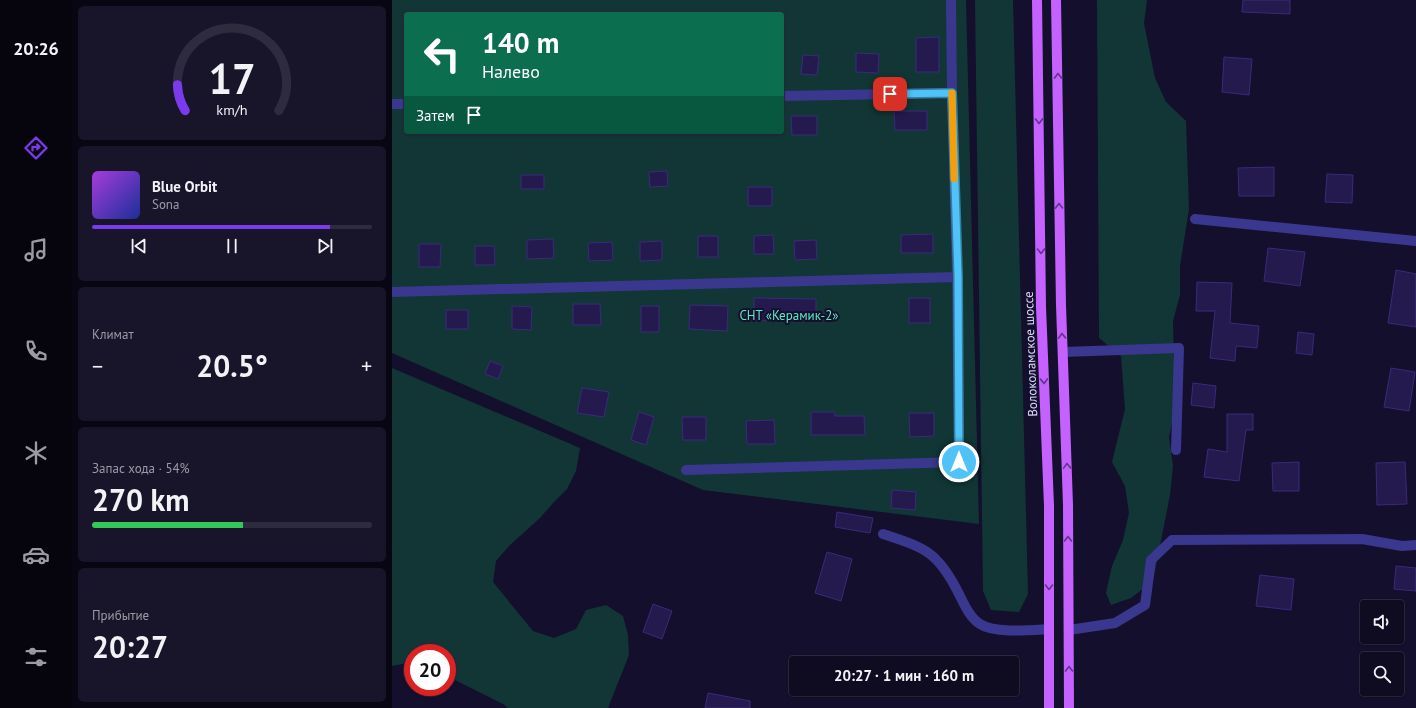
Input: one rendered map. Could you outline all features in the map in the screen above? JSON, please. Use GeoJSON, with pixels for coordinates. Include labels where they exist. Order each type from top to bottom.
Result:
{"type":"FeatureCollection","features":[{"type":"Feature","properties":{"kind":"main road","name":"Волоколамское шоссе"},"geometry":{"type":"LineString","coordinates":[[1037,0],[1041,306],[1049,506],[1049,708]]}},
{"type":"Feature","properties":{"kind":"main road"},"geometry":{"type":"LineString","coordinates":[[1056,0],[1063,352],[1068,505],[1069,708]]}},
{"type":"Feature","properties":{"kind":"lane"},"geometry":{"type":"LineString","coordinates":[[686,470],[959,462],[958,276],[952,93],[951,0]]}},
{"type":"Feature","properties":{"kind":"lane"},"geometry":{"type":"LineString","coordinates":[[784,96],[952,93]]}},
{"type":"Feature","properties":{"kind":"lane"},"geometry":{"type":"LineString","coordinates":[[392,104],[404,104]]}},
{"type":"Feature","properties":{"kind":"lane"},"geometry":{"type":"LineString","coordinates":[[1194,219],[1416,242]]}},
{"type":"Feature","properties":{"kind":"lane"},"geometry":{"type":"LineString","coordinates":[[392,292],[958,276]]}},
{"type":"Feature","properties":{"kind":"lane"},"geometry":{"type":"LineString","coordinates":[[1063,352],[1179,348],[1176,450]]}},
{"type":"Feature","properties":{"kind":"lane"},"geometry":{"type":"LineString","coordinates":[[883,534],[918,545],[937,559],[951,579],[968,611],[980,624],[1007,631],[1050,629]]}},
{"type":"Feature","properties":{"kind":"lane"},"geometry":{"type":"LineString","coordinates":[[1069,630],[1115,622],[1145,605],[1151,560],[1172,540],[1362,538],[1402,546],[1416,545]]}},
{"type":"Feature","properties":{"kind":"green space","name":"СНТ «Керамик-2»"},"geometry":{"type":"Polygon","coordinates":[[[392,0],[966,0],[979,524],[703,490],[392,353],[392,0]]]}},
{"type":"Feature","properties":{"kind":"green space"},"geometry":{"type":"Polygon","coordinates":[[[975,0],[1013,0],[1028,594],[1019,612],[991,610],[983,591],[975,0]]]}},
{"type":"Feature","properties":{"kind":"green space"},"geometry":{"type":"Polygon","coordinates":[[[1097,0],[1147,0],[1144,23],[1155,78],[1166,102],[1186,121],[1189,209],[1180,266],[1180,295],[1173,321],[1175,409],[1169,437],[1173,466],[1170,495],[1153,581],[1131,598],[1111,605],[1106,593],[1112,566],[1123,540],[1129,513],[1125,486],[1112,462],[1125,409],[1121,356],[1099,338],[1097,0]]]}},
{"type":"Feature","properties":{"kind":"green space"},"geometry":{"type":"Polygon","coordinates":[[[392,368],[580,448],[576,471],[567,489],[540,518],[510,545],[496,561],[493,582],[533,631],[554,638],[576,629],[586,610],[606,605],[623,616],[628,635],[629,655],[608,708],[508,708],[456,680],[456,644],[404,644],[404,664],[392,666],[392,368]]]}},
{"type":"Feature","properties":{"kind":"building"},"geometry":{"type":"Polygon","coordinates":[[[1243,0],[1290,0],[1290,14],[1242,12],[1243,0]]]}},
{"type":"Feature","properties":{"kind":"building"},"geometry":{"type":"Polygon","coordinates":[[[939,37],[939,72],[916,72],[916,38],[939,37]]]}},
{"type":"Feature","properties":{"kind":"building"},"geometry":{"type":"Polygon","coordinates":[[[856,53],[879,54],[878,73],[856,72],[856,53]]]}},
{"type":"Feature","properties":{"kind":"building"},"geometry":{"type":"Polygon","coordinates":[[[803,55],[819,56],[817,75],[801,74],[803,55]]]}},
{"type":"Feature","properties":{"kind":"building"},"geometry":{"type":"Polygon","coordinates":[[[1224,57],[1252,59],[1249,95],[1222,92],[1224,57]]]}},
{"type":"Feature","properties":{"kind":"building"},"geometry":{"type":"Polygon","coordinates":[[[894,111],[927,111],[927,130],[895,130],[894,111]]]}},
{"type":"Feature","properties":{"kind":"building"},"geometry":{"type":"Polygon","coordinates":[[[791,116],[817,116],[817,135],[792,135],[791,116]]]}},
{"type":"Feature","properties":{"kind":"building"},"geometry":{"type":"Polygon","coordinates":[[[1274,167],[1274,196],[1239,196],[1238,168],[1274,167]]]}},
{"type":"Feature","properties":{"kind":"building"},"geometry":{"type":"Polygon","coordinates":[[[667,171],[668,186],[650,187],[649,172],[667,171]]]}},
{"type":"Feature","properties":{"kind":"building"},"geometry":{"type":"Polygon","coordinates":[[[1327,174],[1353,175],[1352,203],[1325,202],[1327,174]]]}},
{"type":"Feature","properties":{"kind":"building"},"geometry":{"type":"Polygon","coordinates":[[[521,175],[544,175],[544,189],[521,189],[521,175]]]}},
{"type":"Feature","properties":{"kind":"building"},"geometry":{"type":"Polygon","coordinates":[[[748,187],[772,187],[772,206],[748,206],[748,187]]]}},
{"type":"Feature","properties":{"kind":"building"},"geometry":{"type":"Polygon","coordinates":[[[933,234],[933,253],[901,253],[901,235],[933,234]]]}},
{"type":"Feature","properties":{"kind":"building"},"geometry":{"type":"Polygon","coordinates":[[[773,235],[774,254],[754,254],[754,236],[773,235]]]}},
{"type":"Feature","properties":{"kind":"building"},"geometry":{"type":"Polygon","coordinates":[[[698,236],[718,236],[718,257],[698,257],[698,236]]]}},
{"type":"Feature","properties":{"kind":"building"},"geometry":{"type":"Polygon","coordinates":[[[553,239],[554,258],[527,259],[527,240],[553,239]]]}},
{"type":"Feature","properties":{"kind":"building"},"geometry":{"type":"Polygon","coordinates":[[[816,240],[817,259],[795,260],[794,241],[816,240]]]}},
{"type":"Feature","properties":{"kind":"building"},"geometry":{"type":"Polygon","coordinates":[[[662,241],[662,260],[640,261],[640,242],[662,241]]]}},
{"type":"Feature","properties":{"kind":"building"},"geometry":{"type":"Polygon","coordinates":[[[612,242],[613,260],[589,261],[588,243],[612,242]]]}},
{"type":"Feature","properties":{"kind":"building"},"geometry":{"type":"Polygon","coordinates":[[[419,244],[441,244],[440,267],[419,267],[419,244]]]}},
{"type":"Feature","properties":{"kind":"building"},"geometry":{"type":"Polygon","coordinates":[[[475,246],[494,246],[495,265],[475,265],[475,246]]]}},
{"type":"Feature","properties":{"kind":"building"},"geometry":{"type":"Polygon","coordinates":[[[1268,248],[1305,252],[1300,286],[1264,281],[1268,248]]]}},
{"type":"Feature","properties":{"kind":"building"},"geometry":{"type":"Polygon","coordinates":[[[1396,270],[1416,274],[1416,327],[1388,323],[1396,270]]]}},
{"type":"Feature","properties":{"kind":"building"},"geometry":{"type":"Polygon","coordinates":[[[1197,282],[1232,283],[1230,323],[1259,326],[1257,348],[1236,346],[1235,361],[1210,358],[1215,311],[1196,311],[1197,282]]]}},
{"type":"Feature","properties":{"kind":"building"},"geometry":{"type":"Polygon","coordinates":[[[754,298],[816,299],[816,319],[754,321],[754,298]]]}},
{"type":"Feature","properties":{"kind":"building"},"geometry":{"type":"Polygon","coordinates":[[[909,298],[930,298],[930,323],[909,323],[909,298]]]}},
{"type":"Feature","properties":{"kind":"building"},"geometry":{"type":"Polygon","coordinates":[[[573,304],[600,304],[601,325],[573,325],[573,304]]]}},
{"type":"Feature","properties":{"kind":"building"},"geometry":{"type":"Polygon","coordinates":[[[690,305],[728,306],[727,331],[689,329],[690,305]]]}},
{"type":"Feature","properties":{"kind":"building"},"geometry":{"type":"Polygon","coordinates":[[[512,306],[532,307],[531,330],[512,329],[512,306]]]}},
{"type":"Feature","properties":{"kind":"building"},"geometry":{"type":"Polygon","coordinates":[[[641,306],[659,306],[659,332],[641,332],[641,306]]]}},
{"type":"Feature","properties":{"kind":"building"},"geometry":{"type":"Polygon","coordinates":[[[446,310],[468,310],[468,329],[446,329],[446,310]]]}},
{"type":"Feature","properties":{"kind":"building"},"geometry":{"type":"Polygon","coordinates":[[[1298,332],[1314,334],[1312,355],[1296,353],[1298,332]]]}},
{"type":"Feature","properties":{"kind":"building"},"geometry":{"type":"Polygon","coordinates":[[[490,361],[503,366],[498,379],[485,374],[490,361]]]}},
{"type":"Feature","properties":{"kind":"building"},"geometry":{"type":"Polygon","coordinates":[[[1391,368],[1415,372],[1409,411],[1384,407],[1391,368]]]}},
{"type":"Feature","properties":{"kind":"building"},"geometry":{"type":"Polygon","coordinates":[[[1193,383],[1216,386],[1214,408],[1191,405],[1193,383]]]}},
{"type":"Feature","properties":{"kind":"building"},"geometry":{"type":"Polygon","coordinates":[[[582,388],[609,392],[604,417],[577,413],[582,388]]]}},
{"type":"Feature","properties":{"kind":"building"},"geometry":{"type":"Polygon","coordinates":[[[639,412],[654,417],[646,445],[631,440],[639,412]]]}},
{"type":"Feature","properties":{"kind":"building"},"geometry":{"type":"Polygon","coordinates":[[[811,412],[835,412],[835,416],[864,416],[865,435],[811,435],[811,412]]]}},
{"type":"Feature","properties":{"kind":"building"},"geometry":{"type":"Polygon","coordinates":[[[909,413],[934,413],[934,436],[910,437],[909,413]]]}},
{"type":"Feature","properties":{"kind":"building"},"geometry":{"type":"Polygon","coordinates":[[[1227,414],[1253,414],[1253,430],[1246,430],[1239,481],[1204,477],[1208,449],[1227,452],[1227,414]]]}},
{"type":"Feature","properties":{"kind":"building"},"geometry":{"type":"Polygon","coordinates":[[[682,417],[706,417],[706,440],[683,440],[682,417]]]}},
{"type":"Feature","properties":{"kind":"building"},"geometry":{"type":"Polygon","coordinates":[[[774,420],[775,444],[747,444],[746,421],[774,420]]]}},
{"type":"Feature","properties":{"kind":"building"},"geometry":{"type":"Polygon","coordinates":[[[1299,462],[1299,491],[1273,491],[1272,463],[1299,462]]]}},
{"type":"Feature","properties":{"kind":"building"},"geometry":{"type":"Polygon","coordinates":[[[1405,462],[1407,504],[1377,505],[1376,463],[1405,462]]]}},
{"type":"Feature","properties":{"kind":"building"},"geometry":{"type":"Polygon","coordinates":[[[892,490],[916,492],[915,510],[891,508],[892,490]]]}},
{"type":"Feature","properties":{"kind":"building"},"geometry":{"type":"Polygon","coordinates":[[[837,512],[873,518],[870,533],[835,527],[837,512]]]}},
{"type":"Feature","properties":{"kind":"building"},"geometry":{"type":"Polygon","coordinates":[[[827,552],[852,559],[841,601],[815,593],[827,552]]]}},
{"type":"Feature","properties":{"kind":"building"},"geometry":{"type":"Polygon","coordinates":[[[1396,566],[1416,568],[1416,591],[1394,589],[1396,566]]]}},
{"type":"Feature","properties":{"kind":"building"},"geometry":{"type":"Polygon","coordinates":[[[1260,575],[1294,579],[1291,610],[1256,606],[1260,575]]]}},
{"type":"Feature","properties":{"kind":"building"},"geometry":{"type":"Polygon","coordinates":[[[653,604],[672,611],[662,639],[643,632],[653,604]]]}},
{"type":"Feature","properties":{"kind":"building"},"geometry":{"type":"Polygon","coordinates":[[[708,693],[750,701],[750,708],[705,708],[708,693]]]}},
{"type":"Feature","properties":{"kind":"slow traffic"},"geometry":{"type":"LineString","coordinates":[[952,93],[954,179]]}},
{"type":"Feature","properties":{"kind":"route"},"geometry":{"type":"LineString","coordinates":[[890,94],[952,93],[958,276],[959,462]]}}]}
